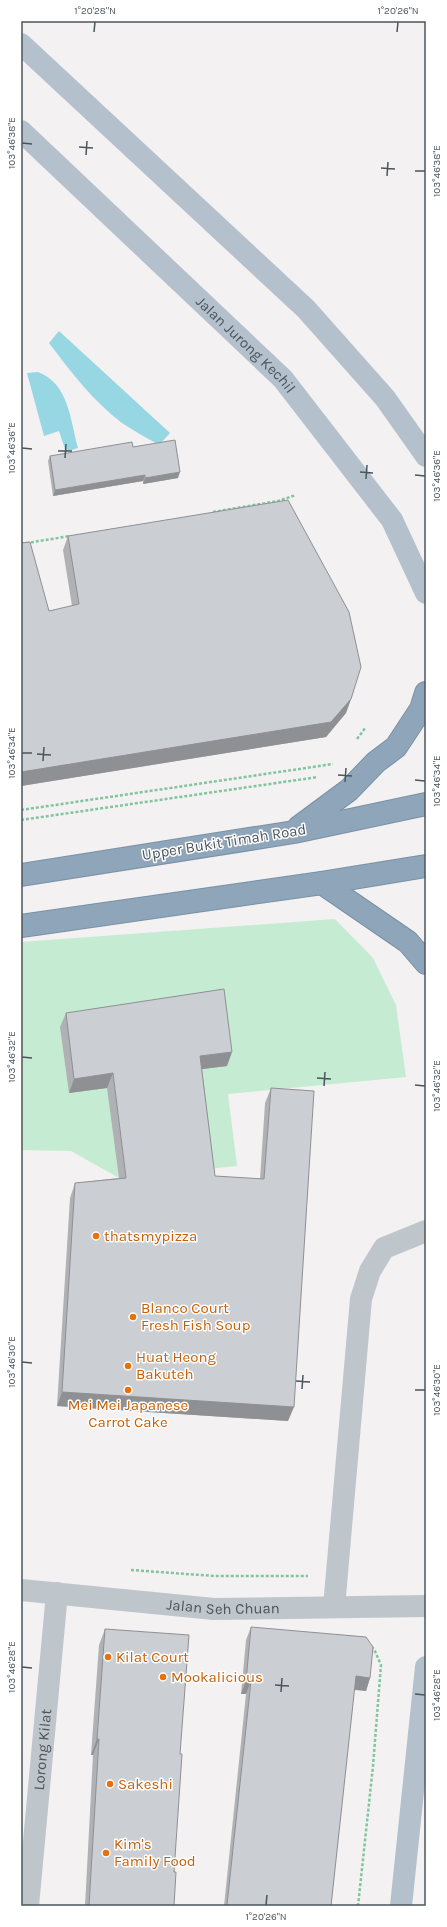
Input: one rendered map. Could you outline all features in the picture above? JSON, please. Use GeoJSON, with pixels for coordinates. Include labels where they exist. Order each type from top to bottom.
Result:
{"type":"FeatureCollection","features":[{"type":"Feature","properties":{"kind":"highway"},"geometry":{"type":"LineString","coordinates":[[294,832],[349,790],[376,762],[396,746],[420,709],[426,693]]}},
{"type":"Feature","properties":{"kind":"highway","name":"Upper Bukit Timah Road"},"geometry":{"type":"LineString","coordinates":[[21,875],[294,832],[426,804]]}},
{"type":"Feature","properties":{"kind":"highway"},"geometry":{"type":"LineString","coordinates":[[21,926],[322,884],[426,866]]}},
{"type":"Feature","properties":{"kind":"highway"},"geometry":{"type":"LineString","coordinates":[[322,884],[408,942],[426,963]]}},
{"type":"Feature","properties":{"kind":"main road"},"geometry":{"type":"LineString","coordinates":[[21,44],[306,309],[384,398],[426,456]]}},
{"type":"Feature","properties":{"kind":"main road","name":"Jalan Jurong Kechil"},"geometry":{"type":"LineString","coordinates":[[21,132],[283,379],[392,520],[426,592]]}},
{"type":"Feature","properties":{"kind":"main road"},"geometry":{"type":"LineString","coordinates":[[401,1906],[426,1667]]}},
{"type":"Feature","properties":{"kind":"street"},"geometry":{"type":"LineString","coordinates":[[334,1607],[338,1577],[361,1299],[370,1271],[384,1248],[426,1231]]}},
{"type":"Feature","properties":{"kind":"street","name":"Jalan Seh Chuan"},"geometry":{"type":"LineString","coordinates":[[21,1590],[214,1609],[426,1606]]}},
{"type":"Feature","properties":{"kind":"street","name":"Lorong Kilat"},"geometry":{"type":"LineString","coordinates":[[28,1906],[57,1593]]}},
{"type":"Feature","properties":{"kind":"path"},"geometry":{"type":"LineString","coordinates":[[212,513],[278,501],[296,495]]}},
{"type":"Feature","properties":{"kind":"path"},"geometry":{"type":"LineString","coordinates":[[21,544],[72,536]]}},
{"type":"Feature","properties":{"kind":"path"},"geometry":{"type":"LineString","coordinates":[[356,739],[366,727]]}},
{"type":"Feature","properties":{"kind":"path"},"geometry":{"type":"LineString","coordinates":[[21,810],[336,763],[331,768]]}},
{"type":"Feature","properties":{"kind":"path"},"geometry":{"type":"LineString","coordinates":[[21,820],[320,776]]}},
{"type":"Feature","properties":{"kind":"path"},"geometry":{"type":"LineString","coordinates":[[130,1570],[215,1576],[338,1577]]}},
{"type":"Feature","properties":{"kind":"path"},"geometry":{"type":"LineString","coordinates":[[358,1906],[373,1766],[381,1665],[374,1648]]}},
{"type":"Feature","properties":{"kind":"green space"},"geometry":{"type":"Polygon","coordinates":[[[335,919],[373,958],[396,1005],[406,1077],[228,1094],[237,1166],[119,1178],[71,1151],[21,1150],[21,942],[335,919]]]}},
{"type":"Feature","properties":{"kind":"water"},"geometry":{"type":"Polygon","coordinates":[[[59,331],[170,433],[159,445],[122,423],[101,405],[83,386],[49,343],[59,331]]]}},
{"type":"Feature","properties":{"kind":"water"},"geometry":{"type":"Polygon","coordinates":[[[38,372],[56,385],[62,394],[70,414],[78,448],[66,452],[59,431],[44,436],[27,373],[38,372]]]}},
{"type":"Feature","properties":{"kind":"building"},"geometry":{"type":"Polygon","coordinates":[[[175,440],[180,472],[145,478],[145,475],[55,490],[50,456],[132,442],[133,447],[175,440]]]}},
{"type":"Feature","properties":{"kind":"building"},"geometry":{"type":"Polygon","coordinates":[[[288,500],[349,612],[361,667],[351,699],[331,722],[21,772],[21,543],[30,542],[49,611],[79,604],[68,536],[288,500]]]}},
{"type":"Feature","properties":{"kind":"building"},"geometry":{"type":"Polygon","coordinates":[[[224,989],[232,1052],[200,1056],[215,1176],[264,1179],[271,1088],[314,1091],[294,1407],[62,1392],[75,1183],[126,1178],[113,1073],[74,1079],[66,1013],[224,989]]]}},
{"type":"Feature","properties":{"kind":"building"},"geometry":{"type":"Polygon","coordinates":[[[251,1627],[366,1637],[373,1647],[370,1678],[356,1676],[331,1906],[227,1905],[251,1681],[246,1681],[251,1627]]]}},
{"type":"Feature","properties":{"kind":"building"},"geometry":{"type":"Polygon","coordinates":[[[105,1629],[189,1635],[180,1754],[182,1754],[174,1872],[176,1872],[174,1906],[89,1906],[99,1739],[97,1739],[105,1629]]]}},
{"type":"Feature","properties":{"kind":"place","name":"thatsmypizza"},"geometry":{"type":"Point","coordinates":[96,1236]}},
{"type":"Feature","properties":{"kind":"place","name":"Blanco Court Fresh Fish Soup"},"geometry":{"type":"Point","coordinates":[133,1317]}},
{"type":"Feature","properties":{"kind":"place","name":"Huat Heong Bakuteh"},"geometry":{"type":"Point","coordinates":[128,1366]}},
{"type":"Feature","properties":{"kind":"place","name":"Mei Mei Japanese Carrot Cake"},"geometry":{"type":"Point","coordinates":[128,1390]}},
{"type":"Feature","properties":{"kind":"place","name":"Kilat Court"},"geometry":{"type":"Point","coordinates":[108,1657]}},
{"type":"Feature","properties":{"kind":"place","name":"Mookalicious"},"geometry":{"type":"Point","coordinates":[163,1677]}},
{"type":"Feature","properties":{"kind":"place","name":"Sakeshi"},"geometry":{"type":"Point","coordinates":[110,1784]}},
{"type":"Feature","properties":{"kind":"place","name":"Kim's Family Food"},"geometry":{"type":"Point","coordinates":[106,1853]}}]}
